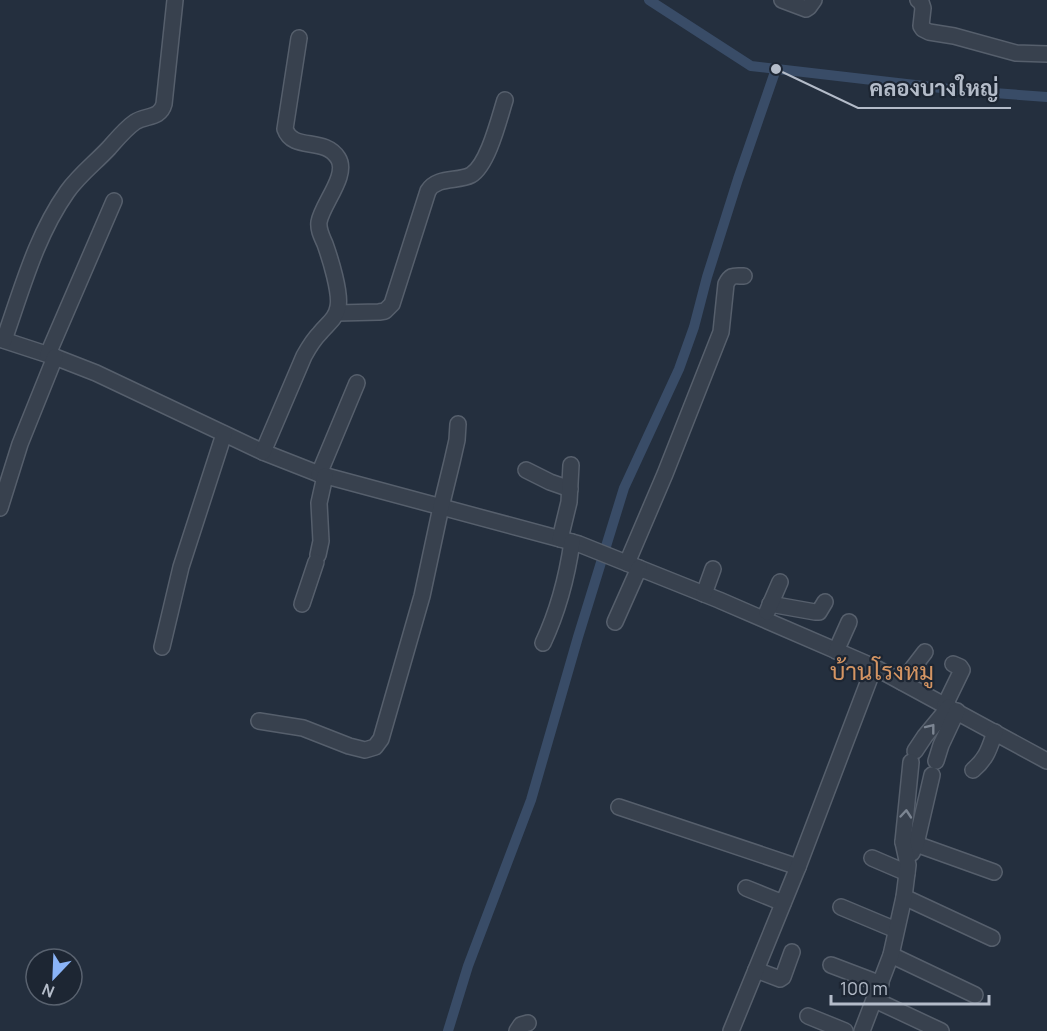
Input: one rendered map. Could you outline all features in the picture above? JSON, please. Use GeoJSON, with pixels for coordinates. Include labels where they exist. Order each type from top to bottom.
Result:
{"type":"FeatureCollection","features":[{"type":"Feature","properties":{"kind":"street"},"geometry":{"type":"LineString","coordinates":[[175,0],[162,110],[151,117],[138,120],[128,128],[68,191],[42,234],[2,339],[52,355],[96,373],[262,452],[322,475],[570,541],[704,594],[874,667],[1047,761]]}},
{"type":"Feature","properties":{"kind":"street"},"geometry":{"type":"LineString","coordinates":[[782,0],[806,9],[814,0]]}},
{"type":"Feature","properties":{"kind":"street"},"geometry":{"type":"LineString","coordinates":[[918,0],[923,5],[921,26],[923,29],[1016,53],[1047,54]]}},
{"type":"Feature","properties":{"kind":"street"},"geometry":{"type":"LineString","coordinates":[[262,452],[304,356],[310,345],[337,313],[339,306],[338,291],[329,256],[318,225],[320,216],[341,173],[341,162],[332,150],[291,139],[285,129],[299,38]]}},
{"type":"Feature","properties":{"kind":"street"},"geometry":{"type":"LineString","coordinates":[[337,313],[379,312],[385,311],[392,304],[428,190],[435,184],[473,174],[494,137],[505,100]]}},
{"type":"Feature","properties":{"kind":"street"},"geometry":{"type":"LineString","coordinates":[[0,508],[21,444],[39,400],[52,355],[114,201]]}},
{"type":"Feature","properties":{"kind":"street"},"geometry":{"type":"LineString","coordinates":[[615,622],[665,474],[721,332],[726,284],[733,276],[744,276]]}},
{"type":"Feature","properties":{"kind":"street"},"geometry":{"type":"LineString","coordinates":[[302,604],[321,541],[319,503],[322,475],[357,383]]}},
{"type":"Feature","properties":{"kind":"street"},"geometry":{"type":"LineString","coordinates":[[259,721],[303,728],[365,750],[375,747],[381,739],[422,596],[457,440],[458,424]]}},
{"type":"Feature","properties":{"kind":"street"},"geometry":{"type":"LineString","coordinates":[[162,647],[181,567],[224,434]]}},
{"type":"Feature","properties":{"kind":"street"},"geometry":{"type":"LineString","coordinates":[[543,644],[558,609],[569,565],[568,512],[571,465]]}},
{"type":"Feature","properties":{"kind":"street"},"geometry":{"type":"LineString","coordinates":[[526,470],[570,489]]}},
{"type":"Feature","properties":{"kind":"street"},"geometry":{"type":"LineString","coordinates":[[704,594],[713,569]]}},
{"type":"Feature","properties":{"kind":"street"},"geometry":{"type":"LineString","coordinates":[[764,619],[780,582]]}},
{"type":"Feature","properties":{"kind":"street"},"geometry":{"type":"LineString","coordinates":[[770,604],[819,612],[825,602]]}},
{"type":"Feature","properties":{"kind":"street"},"geometry":{"type":"LineString","coordinates":[[836,651],[849,622]]}},
{"type":"Feature","properties":{"kind":"street"},"geometry":{"type":"LineString","coordinates":[[902,682],[925,652]]}},
{"type":"Feature","properties":{"kind":"street"},"geometry":{"type":"LineString","coordinates":[[910,843],[962,670],[953,664]]}},
{"type":"Feature","properties":{"kind":"street"},"geometry":{"type":"LineString","coordinates":[[731,1031],[798,867],[874,667]]}},
{"type":"Feature","properties":{"kind":"street"},"geometry":{"type":"LineString","coordinates":[[862,1031],[891,955],[904,897],[910,843],[913,756],[925,736],[950,708]]}},
{"type":"Feature","properties":{"kind":"street"},"geometry":{"type":"LineString","coordinates":[[973,770],[984,761],[995,732]]}},
{"type":"Feature","properties":{"kind":"street"},"geometry":{"type":"LineString","coordinates":[[619,807],[798,867]]}},
{"type":"Feature","properties":{"kind":"street"},"geometry":{"type":"LineString","coordinates":[[910,843],[994,872]]}},
{"type":"Feature","properties":{"kind":"street"},"geometry":{"type":"LineString","coordinates":[[872,858],[908,869]]}},
{"type":"Feature","properties":{"kind":"street"},"geometry":{"type":"LineString","coordinates":[[746,888],[783,903]]}},
{"type":"Feature","properties":{"kind":"street"},"geometry":{"type":"LineString","coordinates":[[904,897],[992,938]]}},
{"type":"Feature","properties":{"kind":"street"},"geometry":{"type":"LineString","coordinates":[[841,907],[896,930]]}},
{"type":"Feature","properties":{"kind":"street"},"geometry":{"type":"LineString","coordinates":[[756,970],[780,979],[783,977],[792,952]]}},
{"type":"Feature","properties":{"kind":"street"},"geometry":{"type":"LineString","coordinates":[[891,955],[975,995]]}},
{"type":"Feature","properties":{"kind":"street"},"geometry":{"type":"LineString","coordinates":[[831,965],[881,984]]}},
{"type":"Feature","properties":{"kind":"street"},"geometry":{"type":"LineString","coordinates":[[875,1000],[941,1031]]}},
{"type":"Feature","properties":{"kind":"street"},"geometry":{"type":"LineString","coordinates":[[808,1016],[845,1031]]}},
{"type":"Feature","properties":{"kind":"waterway"},"geometry":{"type":"LineString","coordinates":[[649,0],[751,66],[967,91],[1047,97]]}},
{"type":"Feature","properties":{"kind":"waterway"},"geometry":{"type":"LineString","coordinates":[[448,1031],[468,966],[531,800],[624,488],[679,369],[694,327],[738,179],[776,69]]}},
{"type":"Feature","properties":{"kind":"place","name":"คลองบางใหญ่"},"geometry":{"type":"Point","coordinates":[776,69]}},
{"type":"Feature","properties":{"kind":"district","name":"บ้านโรงหมู"},"geometry":{"type":"Point","coordinates":[882,670]}}]}
